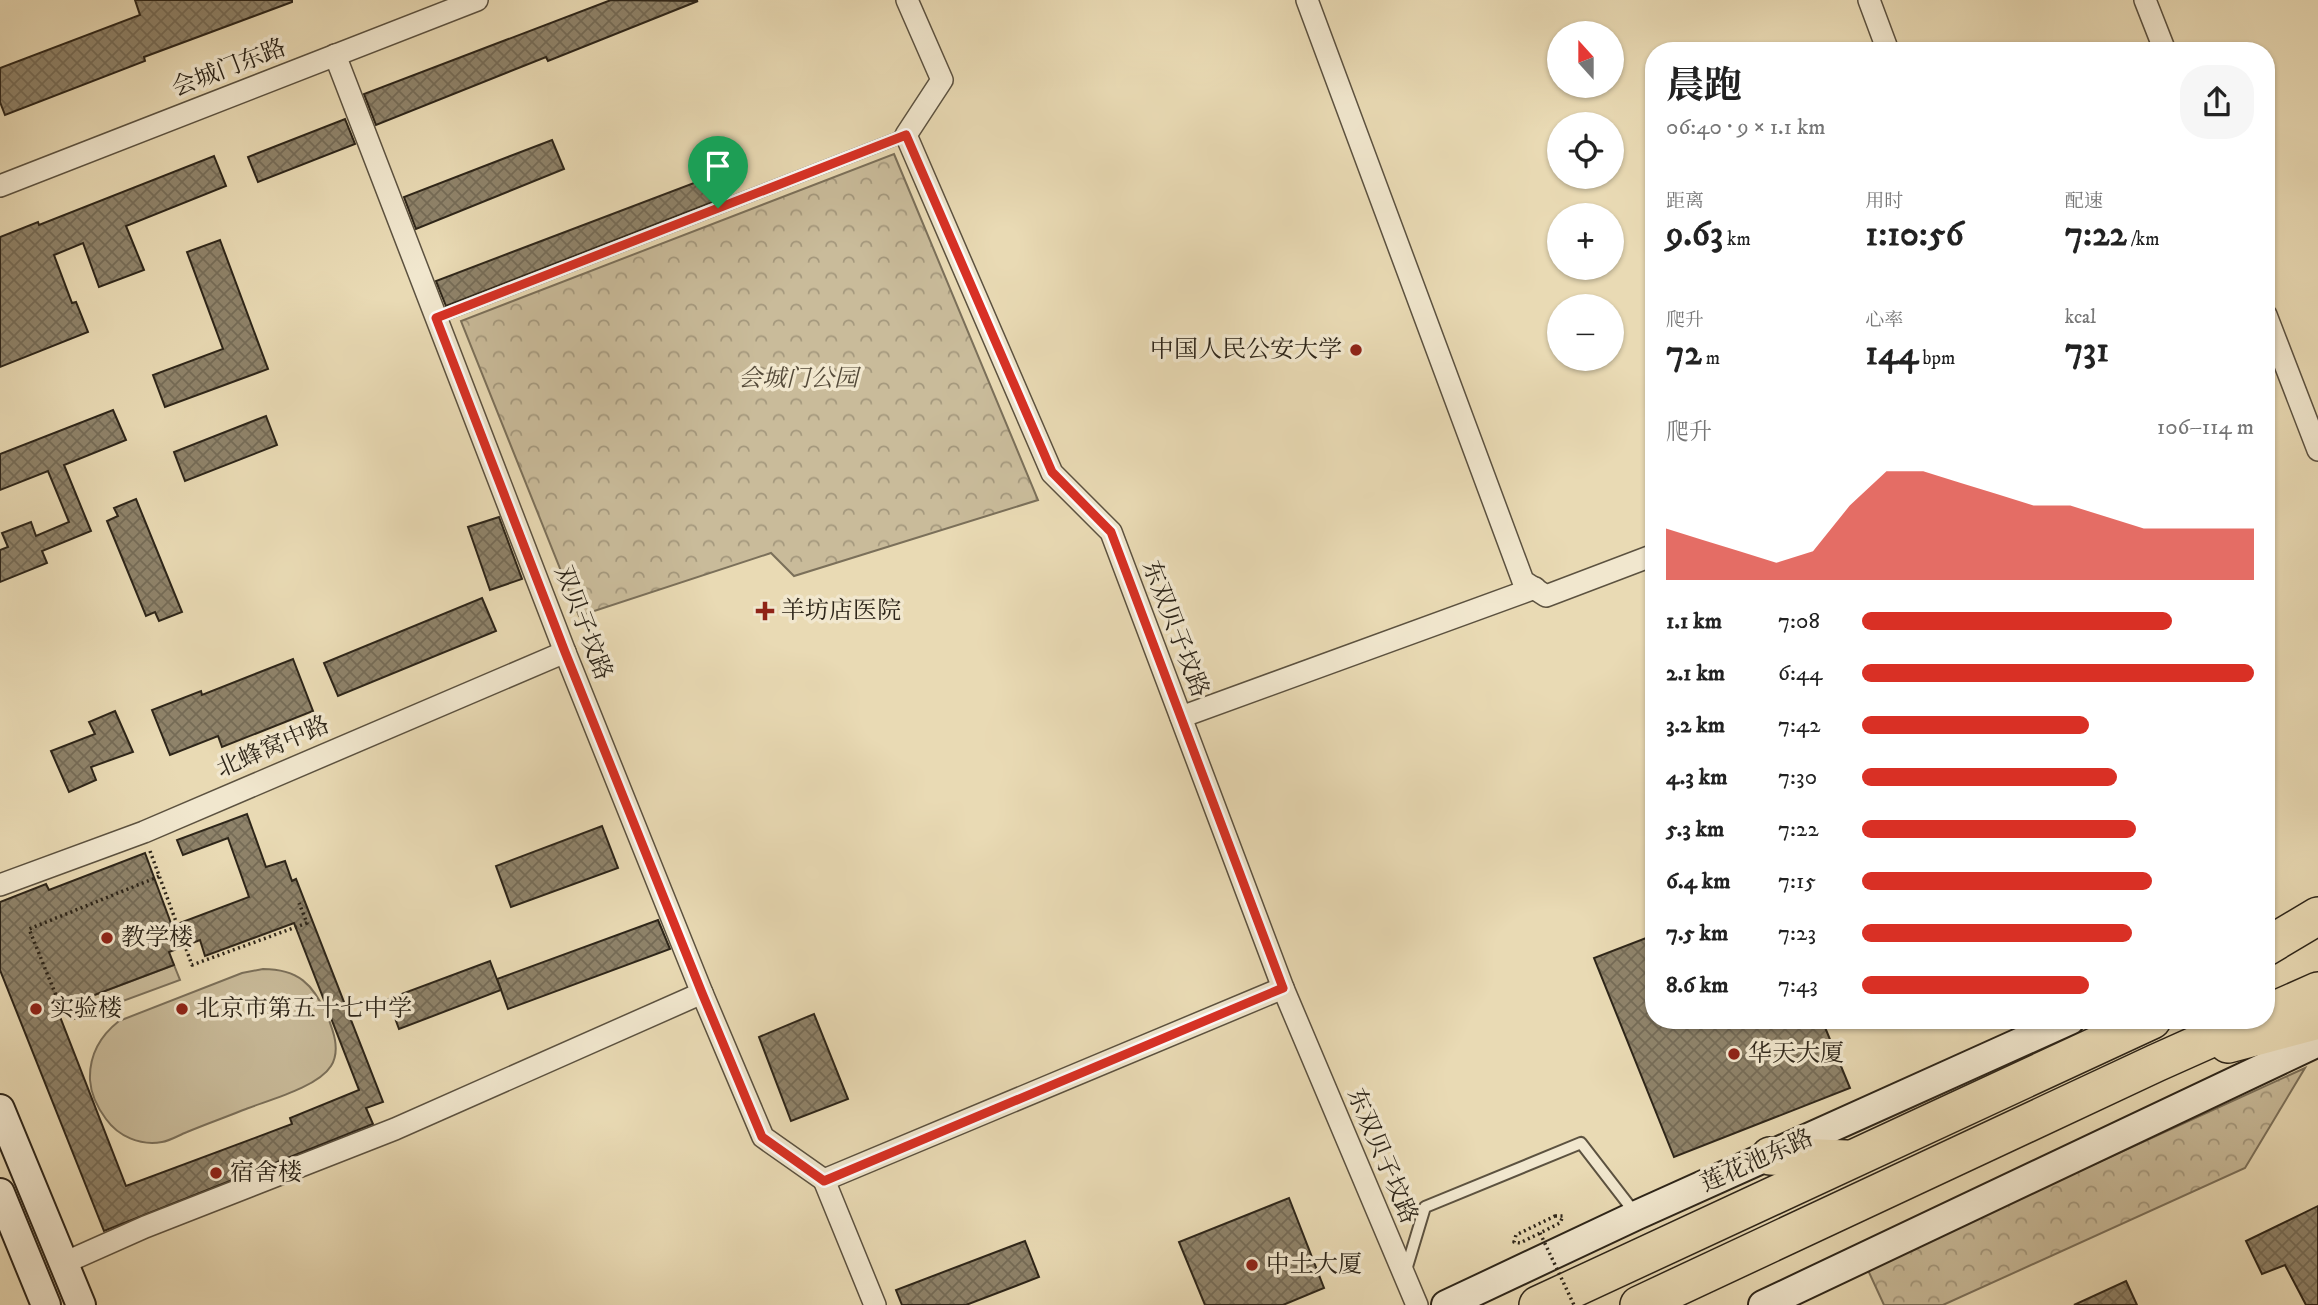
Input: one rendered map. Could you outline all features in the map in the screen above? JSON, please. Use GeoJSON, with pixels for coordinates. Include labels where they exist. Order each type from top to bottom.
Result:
{"type":"FeatureCollection","features":[{"type":"Feature","properties":{"kind":"highway"},"geometry":{"type":"LineString","coordinates":[[2275,942],[2318,916]]}},
{"type":"Feature","properties":{"kind":"highway"},"geometry":{"type":"LineString","coordinates":[[2275,965],[2318,946]]}},
{"type":"Feature","properties":{"kind":"highway"},"geometry":{"type":"LineString","coordinates":[[2275,1010],[2318,991]]}},
{"type":"Feature","properties":{"kind":"highway"},"geometry":{"type":"LineString","coordinates":[[2156,1063],[2318,1020]]}},
{"type":"Feature","properties":{"kind":"highway"},"geometry":{"type":"LineString","coordinates":[[2104,1042],[2126,1029]]}},
{"type":"Feature","properties":{"kind":"highway","name":"莲花池东路"},"geometry":{"type":"LineString","coordinates":[[1538,1305],[2132,1029]]}},
{"type":"Feature","properties":{"kind":"highway"},"geometry":{"type":"LineString","coordinates":[[1640,1305],[2232,1029]]}},
{"type":"Feature","properties":{"kind":"highway"},"geometry":{"type":"LineString","coordinates":[[1770,1156],[1854,1159]]}},
{"type":"Feature","properties":{"kind":"street","name":"会城门东路"},"geometry":{"type":"LineString","coordinates":[[0,186],[477,0]]}},
{"type":"Feature","properties":{"kind":"street"},"geometry":{"type":"LineString","coordinates":[[906,135],[942,80],[907,0]]}},
{"type":"Feature","properties":{"kind":"street"},"geometry":{"type":"LineString","coordinates":[[1307,0],[1523,581],[1546,596],[1645,558]]}},
{"type":"Feature","properties":{"kind":"street"},"geometry":{"type":"LineString","coordinates":[[1869,0],[1885,42]]}},
{"type":"Feature","properties":{"kind":"street"},"geometry":{"type":"LineString","coordinates":[[2145,0],[2161,42]]}},
{"type":"Feature","properties":{"kind":"street","name":"双贝子坟路"},"geometry":{"type":"LineString","coordinates":[[335,55],[565,652],[762,1137],[824,1181]]}},
{"type":"Feature","properties":{"kind":"street","name":"东双贝子坟路"},"geometry":{"type":"LineString","coordinates":[[906,135],[1052,472],[1111,532],[1283,988],[1417,1305]]}},
{"type":"Feature","properties":{"kind":"street"},"geometry":{"type":"LineString","coordinates":[[2275,342],[2318,450]]}},
{"type":"Feature","properties":{"kind":"street"},"geometry":{"type":"LineString","coordinates":[[1181,718],[1535,588]]}},
{"type":"Feature","properties":{"kind":"street","name":"北蜂窝中路"},"geometry":{"type":"LineString","coordinates":[[0,885],[144,832],[565,652]]}},
{"type":"Feature","properties":{"kind":"street"},"geometry":{"type":"LineString","coordinates":[[2275,928],[2318,909]]}},
{"type":"Feature","properties":{"kind":"street"},"geometry":{"type":"LineString","coordinates":[[875,1305],[824,1181],[1283,988]]}},
{"type":"Feature","properties":{"kind":"street"},"geometry":{"type":"LineString","coordinates":[[64,1263],[145,1227],[395,1129],[702,993]]}},
{"type":"Feature","properties":{"kind":"street","name":"莲花池东路"},"geometry":{"type":"LineString","coordinates":[[1446,1305],[1637,1215],[2050,1029]]}},
{"type":"Feature","properties":{"kind":"street"},"geometry":{"type":"LineString","coordinates":[[1763,1305],[2318,1042]]}},
{"type":"Feature","properties":{"kind":"street"},"geometry":{"type":"LineString","coordinates":[[0,1109],[81,1305]]}},
{"type":"Feature","properties":{"kind":"street"},"geometry":{"type":"LineString","coordinates":[[0,1193],[46,1305]]}},
{"type":"Feature","properties":{"kind":"lane"},"geometry":{"type":"LineString","coordinates":[[436,318],[906,135]]}},
{"type":"Feature","properties":{"kind":"lane"},"geometry":{"type":"LineString","coordinates":[[1404,1275],[1425,1207],[1581,1143],[1637,1215]]}},
{"type":"Feature","properties":{"kind":"path"},"geometry":{"type":"LineString","coordinates":[[144,832],[192,965],[307,923],[299,903]]}},
{"type":"Feature","properties":{"kind":"path"},"geometry":{"type":"LineString","coordinates":[[64,1015],[29,929],[160,876]]}},
{"type":"Feature","properties":{"kind":"path"},"geometry":{"type":"LineString","coordinates":[[1555,1216],[1563,1216],[1559,1223],[1540,1233],[1520,1243],[1514,1242],[1516,1235],[1555,1216]]}},
{"type":"Feature","properties":{"kind":"path"},"geometry":{"type":"LineString","coordinates":[[1540,1233],[1574,1305]]}},
{"type":"Feature","properties":{"kind":"green space","name":"会城门公园"},"geometry":{"type":"Polygon","coordinates":[[[894,154],[1038,500],[794,576],[771,553],[579,616],[461,321],[894,154]]]}},
{"type":"Feature","properties":{"kind":"green space"},"geometry":{"type":"Polygon","coordinates":[[[174,965],[180,980],[74,1019],[68,1005],[174,965]]]}},
{"type":"Feature","properties":{"kind":"green space"},"geometry":{"type":"Polygon","coordinates":[[[263,969],[295,975],[310,987],[322,1004],[332,1027],[336,1047],[334,1060],[325,1074],[292,1092],[165,1141],[138,1141],[123,1135],[111,1125],[95,1101],[90,1071],[101,1040],[112,1027],[119,1021],[242,973],[263,969]]]}},
{"type":"Feature","properties":{"kind":"green space"},"geometry":{"type":"Polygon","coordinates":[[[2305,1068],[2245,1168],[1943,1305],[1884,1305],[1867,1268],[2305,1068]]]}},
{"type":"Feature","properties":{"kind":"building"},"geometry":{"type":"Polygon","coordinates":[[[135,0],[292,2],[144,57],[145,61],[5,115],[0,102],[0,68],[140,15],[135,0]]]}},
{"type":"Feature","properties":{"kind":"building"},"geometry":{"type":"Polygon","coordinates":[[[611,0],[698,1],[548,61],[546,57],[376,125],[364,94],[611,0]]]}},
{"type":"Feature","properties":{"kind":"building"},"geometry":{"type":"Polygon","coordinates":[[[345,119],[355,144],[258,182],[248,157],[345,119]]]}},
{"type":"Feature","properties":{"kind":"building"},"geometry":{"type":"Polygon","coordinates":[[[552,140],[564,169],[416,229],[404,197],[552,140]]]}},
{"type":"Feature","properties":{"kind":"building"},"geometry":{"type":"Polygon","coordinates":[[[214,156],[226,186],[126,226],[144,270],[99,287],[83,243],[54,255],[72,303],[76,302],[88,332],[0,367],[0,237],[38,222],[39,225],[214,156]]]}},
{"type":"Feature","properties":{"kind":"building"},"geometry":{"type":"Polygon","coordinates":[[[715,175],[723,198],[446,306],[436,281],[715,175]]]}},
{"type":"Feature","properties":{"kind":"building"},"geometry":{"type":"Polygon","coordinates":[[[220,240],[268,369],[165,407],[153,375],[223,349],[187,252],[220,240]]]}},
{"type":"Feature","properties":{"kind":"building"},"geometry":{"type":"Polygon","coordinates":[[[113,410],[126,440],[64,465],[91,531],[42,551],[47,563],[0,582],[0,550],[8,547],[2,533],[31,522],[36,536],[69,522],[48,471],[0,490],[0,454],[113,410]]]}},
{"type":"Feature","properties":{"kind":"building"},"geometry":{"type":"Polygon","coordinates":[[[266,416],[277,445],[185,481],[174,452],[266,416]]]}},
{"type":"Feature","properties":{"kind":"building"},"geometry":{"type":"Polygon","coordinates":[[[136,499],[182,612],[159,621],[155,612],[146,616],[107,521],[118,516],[114,508],[136,499]]]}},
{"type":"Feature","properties":{"kind":"building"},"geometry":{"type":"Polygon","coordinates":[[[499,517],[522,579],[490,590],[468,527],[499,517]]]}},
{"type":"Feature","properties":{"kind":"building"},"geometry":{"type":"Polygon","coordinates":[[[482,598],[496,631],[338,696],[324,663],[482,598]]]}},
{"type":"Feature","properties":{"kind":"building"},"geometry":{"type":"Polygon","coordinates":[[[293,659],[313,711],[222,747],[218,736],[170,755],[152,710],[201,691],[202,695],[293,659]]]}},
{"type":"Feature","properties":{"kind":"building"},"geometry":{"type":"Polygon","coordinates":[[[115,711],[133,752],[91,767],[96,780],[69,792],[51,751],[95,734],[89,722],[115,711]]]}},
{"type":"Feature","properties":{"kind":"building"},"geometry":{"type":"Polygon","coordinates":[[[247,814],[266,867],[285,861],[292,881],[296,879],[383,1102],[366,1108],[373,1124],[104,1231],[0,970],[0,902],[46,884],[49,890],[145,853],[172,926],[249,897],[228,838],[183,855],[177,840],[247,814]],[[294,923],[205,956],[200,940],[169,952],[174,965],[57,1009],[126,1186],[292,1124],[290,1118],[359,1090],[294,923]]]}},
{"type":"Feature","properties":{"kind":"building"},"geometry":{"type":"Polygon","coordinates":[[[602,826],[618,868],[511,907],[496,866],[602,826]]]}},
{"type":"Feature","properties":{"kind":"building"},"geometry":{"type":"Polygon","coordinates":[[[658,920],[670,949],[508,1009],[497,979],[658,920]]]}},
{"type":"Feature","properties":{"kind":"building","name":"华天大厦"},"geometry":{"type":"Polygon","coordinates":[[[1645,938],[1645,1029],[1826,1029],[1850,1088],[1674,1157],[1594,958],[1645,938]]]}},
{"type":"Feature","properties":{"kind":"building"},"geometry":{"type":"Polygon","coordinates":[[[490,961],[501,990],[399,1029],[388,999],[490,961]]]}},
{"type":"Feature","properties":{"kind":"building"},"geometry":{"type":"Polygon","coordinates":[[[814,1014],[848,1099],[791,1121],[759,1037],[814,1014]]]}},
{"type":"Feature","properties":{"kind":"building","name":"中土大厦"},"geometry":{"type":"Polygon","coordinates":[[[1289,1198],[1324,1288],[1283,1305],[1205,1305],[1179,1242],[1289,1198]]]}},
{"type":"Feature","properties":{"kind":"building"},"geometry":{"type":"Polygon","coordinates":[[[2318,1206],[2318,1305],[2306,1305],[2285,1265],[2262,1274],[2246,1241],[2318,1206]]]}},
{"type":"Feature","properties":{"kind":"building"},"geometry":{"type":"Polygon","coordinates":[[[1025,1241],[1039,1277],[966,1305],[902,1305],[896,1290],[1025,1241]]]}},
{"type":"Feature","properties":{"kind":"building"},"geometry":{"type":"Polygon","coordinates":[[[2126,1281],[2137,1305],[2074,1305],[2126,1281]]]}},
{"type":"Feature","properties":{"kind":"place","name":"中国人民公安大学"},"geometry":{"type":"Point","coordinates":[1356,350]}},
{"type":"Feature","properties":{"kind":"place","name":"羊坊店医院"},"geometry":{"type":"Point","coordinates":[765,611]}},
{"type":"Feature","properties":{"kind":"place","name":"教学楼"},"geometry":{"type":"Point","coordinates":[107,938]}},
{"type":"Feature","properties":{"kind":"place","name":"实验楼"},"geometry":{"type":"Point","coordinates":[36,1009]}},
{"type":"Feature","properties":{"kind":"place","name":"北京市第五十七中学"},"geometry":{"type":"Point","coordinates":[182,1009]}},
{"type":"Feature","properties":{"kind":"place","name":"华天大厦"},"geometry":{"type":"Point","coordinates":[1734,1054]}},
{"type":"Feature","properties":{"kind":"place","name":"宿舍楼"},"geometry":{"type":"Point","coordinates":[216,1173]}},
{"type":"Feature","properties":{"kind":"place","name":"中土大厦"},"geometry":{"type":"Point","coordinates":[1252,1265]}},
{"type":"Feature","properties":{"kind":"route"},"geometry":{"type":"LineString","coordinates":[[906,135],[1052,472],[1111,532],[1283,988],[824,1181],[762,1137],[565,652],[436,318],[718,208],[906,135]]}}]}
